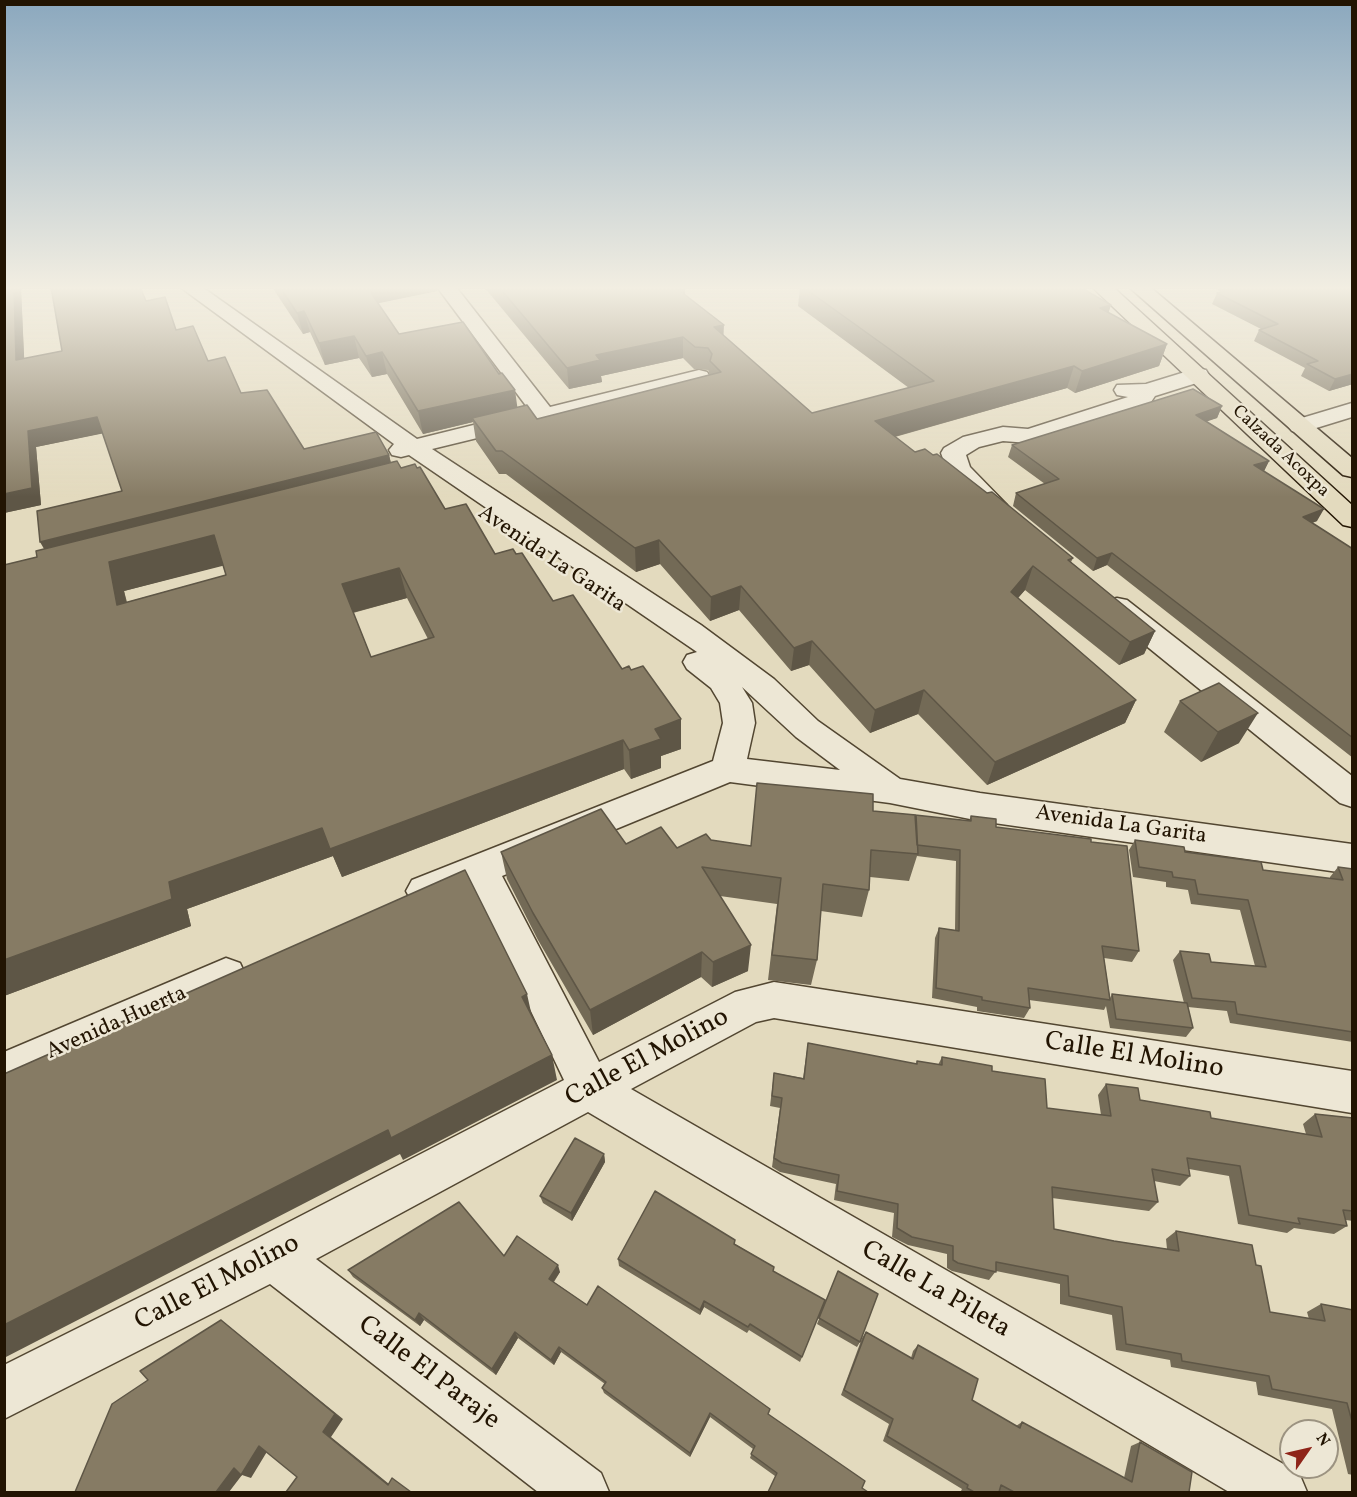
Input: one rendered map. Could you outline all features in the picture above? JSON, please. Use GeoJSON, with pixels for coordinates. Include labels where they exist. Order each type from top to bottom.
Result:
{"type":"FeatureCollection","features":[{"type":"Feature","properties":{"kind":"main road","name":"Calzada Acoxpa"},"geometry":{"type":"LineString","coordinates":[[1177,357],[1353,519]]}},
{"type":"Feature","properties":{"kind":"main road","name":"Calzada Acoxpa"},"geometry":{"type":"LineString","coordinates":[[1218,357],[1353,470]]}},
{"type":"Feature","properties":{"kind":"street","name":"Avenida La Garita"},"geometry":{"type":"LineString","coordinates":[[272,357],[406,449]]}},
{"type":"Feature","properties":{"kind":"street","name":"Avenida La Garita"},"geometry":{"type":"LineString","coordinates":[[283,357],[406,449],[428,473],[475,509],[617,605],[722,680],[730,691],[739,713],[737,733],[728,770],[890,790],[980,807],[1353,859]]}},
{"type":"Feature","properties":{"kind":"street"},"geometry":{"type":"LineString","coordinates":[[500,357],[546,416]]}},
{"type":"Feature","properties":{"kind":"street"},"geometry":{"type":"LineString","coordinates":[[1011,520],[959,470],[953,453],[971,442],[1003,434],[1029,436],[1141,400],[1147,392],[1198,375]]}},
{"type":"Feature","properties":{"kind":"street"},"geometry":{"type":"LineString","coordinates":[[406,449],[699,377]]}},
{"type":"Feature","properties":{"kind":"street"},"geometry":{"type":"LineString","coordinates":[[1300,426],[1353,411]]}},
{"type":"Feature","properties":{"kind":"street","name":"Avenida La Garita"},"geometry":{"type":"LineString","coordinates":[[428,473],[692,632],[763,687],[807,729],[890,790]]}},
{"type":"Feature","properties":{"kind":"street"},"geometry":{"type":"LineString","coordinates":[[1098,592],[1353,794]]}},
{"type":"Feature","properties":{"kind":"street"},"geometry":{"type":"LineString","coordinates":[[392,905],[728,770]]}},
{"type":"Feature","properties":{"kind":"street"},"geometry":{"type":"LineString","coordinates":[[480,868],[591,1090]]}},
{"type":"Feature","properties":{"kind":"street","name":"Avenida Huerta"},"geometry":{"type":"LineString","coordinates":[[4,1073],[261,961]]}},
{"type":"Feature","properties":{"kind":"street","name":"Calle El Molino"},"geometry":{"type":"LineString","coordinates":[[4,1393],[273,1256],[749,1005],[774,1000],[1353,1092]]}},
{"type":"Feature","properties":{"kind":"street","name":"Calle La Pileta"},"geometry":{"type":"LineString","coordinates":[[591,1090],[1280,1492]]}},
{"type":"Feature","properties":{"kind":"street","name":"Calle El Paraje"},"geometry":{"type":"LineString","coordinates":[[273,1256],[582,1492]]}},
{"type":"Feature","properties":{"kind":"building"},"geometry":{"type":"Polygon","coordinates":[[[4,357],[16,357],[16,360],[32,357],[206,357],[208,361],[225,357],[241,393],[267,390],[304,449],[376,432],[389,455],[40,542],[37,511],[122,491],[97,417],[28,431],[32,488],[4,494],[4,357]]]}},
{"type":"Feature","properties":{"kind":"building"},"geometry":{"type":"Polygon","coordinates":[[[385,357],[487,357],[499,374],[502,373],[515,390],[418,411],[385,357]]]}},
{"type":"Feature","properties":{"kind":"building"},"geometry":{"type":"Polygon","coordinates":[[[558,357],[597,357],[600,360],[567,368],[558,357]]]}},
{"type":"Feature","properties":{"kind":"building"},"geometry":{"type":"Polygon","coordinates":[[[711,357],[748,357],[812,413],[934,381],[900,357],[1127,357],[1082,371],[1074,366],[875,421],[915,452],[925,449],[933,455],[937,454],[987,493],[992,492],[1073,558],[1068,560],[1155,631],[1130,642],[1033,566],[1011,592],[1136,700],[995,762],[924,690],[875,710],[812,641],[794,648],[741,586],[711,597],[659,540],[635,548],[502,451],[496,451],[472,418],[527,405],[537,419],[721,372],[710,361],[711,357]]]}},
{"type":"Feature","properties":{"kind":"building"},"geometry":{"type":"Polygon","coordinates":[[[1310,357],[1353,357],[1353,374],[1335,379],[1307,364],[1318,361],[1310,357]]]}},
{"type":"Feature","properties":{"kind":"building"},"geometry":{"type":"Polygon","coordinates":[[[1193,389],[1222,406],[1196,415],[1269,461],[1254,465],[1324,509],[1303,517],[1353,549],[1353,738],[1112,553],[1097,558],[1016,493],[1059,479],[1012,445],[1193,389]]]}},
{"type":"Feature","properties":{"kind":"building"},"geometry":{"type":"Polygon","coordinates":[[[397,461],[401,468],[415,464],[417,468],[420,467],[445,509],[466,504],[495,554],[513,549],[516,554],[522,553],[553,601],[573,595],[622,669],[629,666],[631,670],[643,666],[681,719],[655,729],[661,739],[629,750],[623,740],[330,849],[322,828],[169,882],[172,899],[4,960],[4,565],[37,557],[36,551],[397,461]],[[214,535],[109,562],[117,605],[226,575],[214,535]],[[399,568],[342,584],[371,657],[434,637],[399,568]]]}},
{"type":"Feature","properties":{"kind":"building"},"geometry":{"type":"Polygon","coordinates":[[[1219,683],[1258,713],[1218,732],[1180,701],[1219,683]]]}},
{"type":"Feature","properties":{"kind":"building"},"geometry":{"type":"Polygon","coordinates":[[[757,783],[873,794],[873,811],[916,815],[918,854],[871,850],[869,890],[823,884],[817,960],[772,955],[781,878],[702,867],[751,945],[713,962],[702,952],[590,1010],[533,913],[501,852],[601,809],[626,844],[661,827],[677,848],[706,834],[711,840],[751,846],[757,783]]]}},
{"type":"Feature","properties":{"kind":"building"},"geometry":{"type":"Polygon","coordinates":[[[915,815],[971,821],[971,816],[996,819],[996,827],[1127,846],[1139,951],[1102,946],[1110,1000],[1028,988],[1030,1008],[982,1000],[982,997],[936,988],[939,928],[959,931],[960,850],[917,845],[915,815]]]}},
{"type":"Feature","properties":{"kind":"building"},"geometry":{"type":"Polygon","coordinates":[[[1135,840],[1184,847],[1185,852],[1261,862],[1263,870],[1343,880],[1338,867],[1353,869],[1353,1032],[1237,1014],[1235,1002],[1192,998],[1180,951],[1209,954],[1211,962],[1266,967],[1248,900],[1198,894],[1195,880],[1173,877],[1172,872],[1139,867],[1135,840]]]}},
{"type":"Feature","properties":{"kind":"building"},"geometry":{"type":"Polygon","coordinates":[[[465,870],[527,994],[522,997],[552,1055],[391,1138],[388,1130],[4,1325],[4,1074],[465,870]]]}},
{"type":"Feature","properties":{"kind":"building"},"geometry":{"type":"Polygon","coordinates":[[[1112,994],[1187,1003],[1193,1028],[1116,1019],[1112,994]]]}},
{"type":"Feature","properties":{"kind":"building"},"geometry":{"type":"Polygon","coordinates":[[[808,1043],[917,1064],[917,1061],[942,1065],[942,1057],[992,1066],[992,1071],[1045,1079],[1047,1108],[1111,1116],[1106,1084],[1138,1088],[1140,1100],[1210,1112],[1211,1118],[1322,1137],[1315,1114],[1353,1118],[1353,1211],[1343,1210],[1347,1226],[1298,1218],[1300,1224],[1249,1215],[1240,1166],[1187,1158],[1190,1176],[1152,1169],[1158,1202],[1052,1187],[1054,1229],[1179,1251],[1176,1231],[1252,1245],[1256,1265],[1261,1266],[1270,1312],[1325,1321],[1321,1304],[1353,1310],[1353,1425],[1347,1403],[1272,1389],[1269,1376],[1182,1361],[1181,1354],[1126,1344],[1122,1307],[1069,1296],[1068,1276],[996,1262],[996,1272],[958,1263],[953,1260],[953,1246],[912,1237],[897,1228],[898,1204],[837,1191],[839,1175],[782,1163],[774,1158],[782,1098],[772,1096],[774,1073],[804,1079],[808,1043]]]}},
{"type":"Feature","properties":{"kind":"building"},"geometry":{"type":"Polygon","coordinates":[[[575,1138],[604,1154],[571,1213],[540,1196],[575,1138]]]}},
{"type":"Feature","properties":{"kind":"building"},"geometry":{"type":"Polygon","coordinates":[[[655,1191],[735,1240],[734,1244],[774,1267],[773,1271],[825,1300],[802,1357],[750,1324],[748,1327],[704,1301],[700,1310],[618,1259],[655,1191]]]}},
{"type":"Feature","properties":{"kind":"building"},"geometry":{"type":"Polygon","coordinates":[[[459,1202],[504,1256],[517,1236],[558,1265],[549,1279],[587,1305],[598,1286],[770,1409],[768,1414],[865,1481],[862,1488],[868,1492],[768,1492],[777,1473],[751,1454],[755,1446],[710,1413],[690,1453],[602,1388],[606,1382],[559,1347],[551,1360],[515,1332],[492,1369],[419,1313],[415,1320],[348,1270],[459,1202]]]}},
{"type":"Feature","properties":{"kind":"building"},"geometry":{"type":"Polygon","coordinates":[[[838,1271],[878,1294],[860,1342],[819,1318],[838,1271]]]}},
{"type":"Feature","properties":{"kind":"building"},"geometry":{"type":"Polygon","coordinates":[[[221,1320],[335,1414],[323,1432],[388,1485],[392,1478],[411,1492],[286,1492],[297,1477],[259,1446],[241,1475],[234,1468],[216,1492],[75,1492],[112,1404],[148,1380],[140,1371],[221,1320]]]}},
{"type":"Feature","properties":{"kind":"building"},"geometry":{"type":"Polygon","coordinates":[[[866,1332],[913,1359],[918,1345],[978,1379],[972,1400],[1020,1428],[1022,1422],[1132,1482],[1140,1442],[1192,1472],[1189,1492],[1014,1492],[1001,1485],[999,1492],[974,1492],[967,1488],[968,1485],[887,1436],[893,1419],[844,1390],[866,1332]]]}}]}
